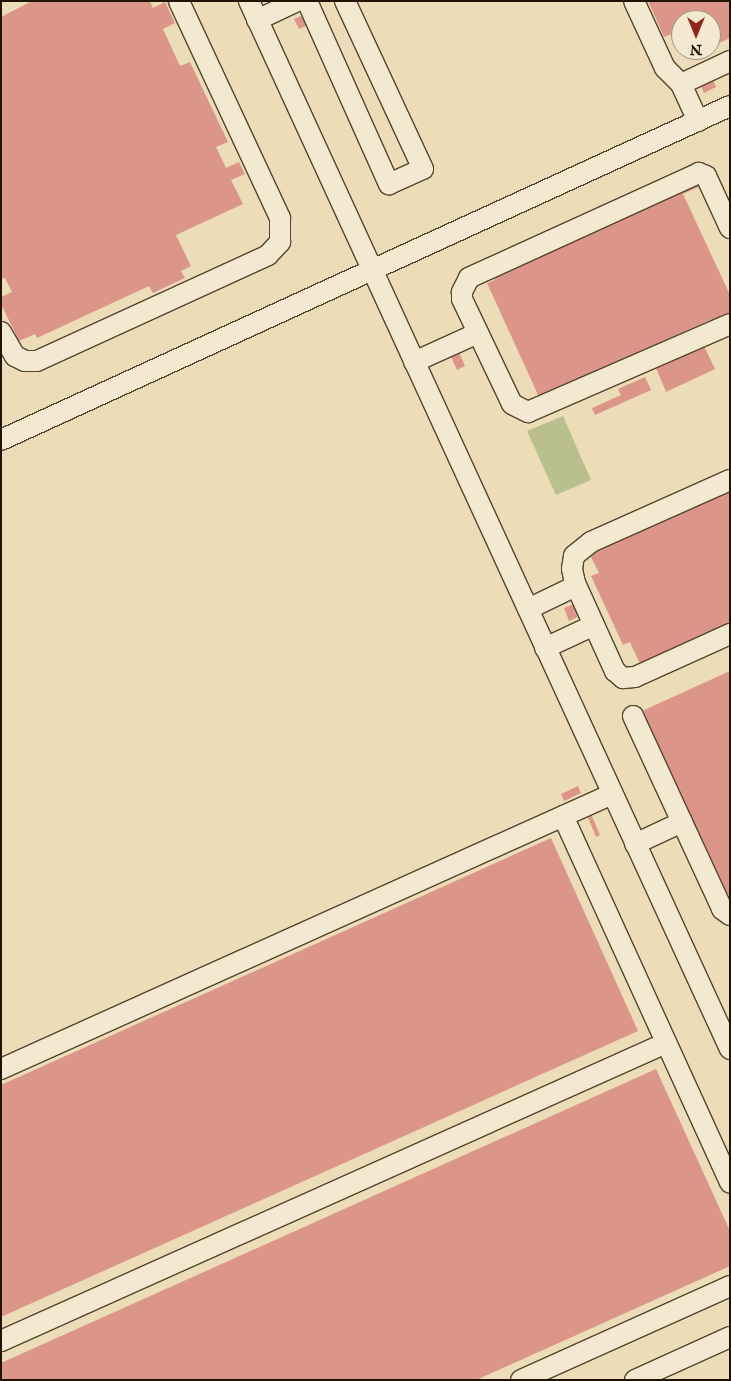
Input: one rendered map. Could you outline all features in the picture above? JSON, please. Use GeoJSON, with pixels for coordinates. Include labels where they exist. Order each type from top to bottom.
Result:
{"type":"FeatureCollection","features":[{"type":"Feature","properties":{"kind":"street"},"geometry":{"type":"LineString","coordinates":[[1,332],[15,356],[25,361],[37,360],[268,255],[280,242],[280,218],[178,1]]}},
{"type":"Feature","properties":{"kind":"street"},"geometry":{"type":"LineString","coordinates":[[249,1],[730,1049]]}},
{"type":"Feature","properties":{"kind":"street"},"geometry":{"type":"LineString","coordinates":[[257,20],[298,1]]}},
{"type":"Feature","properties":{"kind":"street"},"geometry":{"type":"LineString","coordinates":[[307,1],[389,184],[423,169],[345,1]]}},
{"type":"Feature","properties":{"kind":"street"},"geometry":{"type":"LineString","coordinates":[[634,1],[665,68],[681,84],[698,121]]}},
{"type":"Feature","properties":{"kind":"street"},"geometry":{"type":"LineString","coordinates":[[681,84],[730,61]]}},
{"type":"Feature","properties":{"kind":"street"},"geometry":{"type":"LineString","coordinates":[[1,440],[730,106]]}},
{"type":"Feature","properties":{"kind":"street"},"geometry":{"type":"LineString","coordinates":[[730,228],[706,176],[695,174],[469,278],[464,284],[462,299],[512,404],[528,412],[730,324]]}},
{"type":"Feature","properties":{"kind":"street"},"geometry":{"type":"LineString","coordinates":[[414,362],[478,333]]}},
{"type":"Feature","properties":{"kind":"street"},"geometry":{"type":"LineString","coordinates":[[730,480],[584,546],[572,563],[576,586],[615,671],[628,679],[730,634]]}},
{"type":"Feature","properties":{"kind":"street"},"geometry":{"type":"LineString","coordinates":[[528,609],[576,586]]}},
{"type":"Feature","properties":{"kind":"street"},"geometry":{"type":"LineString","coordinates":[[545,648],[594,625]]}},
{"type":"Feature","properties":{"kind":"street"},"geometry":{"type":"LineString","coordinates":[[633,716],[722,909],[730,915]]}},
{"type":"Feature","properties":{"kind":"street"},"geometry":{"type":"LineString","coordinates":[[1,1069],[612,794]]}},
{"type":"Feature","properties":{"kind":"street"},"geometry":{"type":"LineString","coordinates":[[563,816],[730,1183]]}},
{"type":"Feature","properties":{"kind":"street"},"geometry":{"type":"LineString","coordinates":[[635,844],[682,822]]}},
{"type":"Feature","properties":{"kind":"street"},"geometry":{"type":"LineString","coordinates":[[1,1341],[666,1043]]}},
{"type":"Feature","properties":{"kind":"street"},"geometry":{"type":"LineString","coordinates":[[522,1380],[730,1286]]}},
{"type":"Feature","properties":{"kind":"street"},"geometry":{"type":"LineString","coordinates":[[635,1380],[730,1337]]}},
{"type":"Feature","properties":{"kind":"green space"},"geometry":{"type":"Polygon","coordinates":[[[563,416],[591,480],[556,495],[527,431],[563,416]]]}},
{"type":"Feature","properties":{"kind":"building"},"geometry":{"type":"Polygon","coordinates":[[[32,1],[150,1],[153,8],[165,2],[175,23],[163,29],[180,66],[190,62],[228,142],[216,147],[226,168],[239,162],[245,174],[231,180],[243,204],[176,235],[191,266],[181,271],[185,278],[153,293],[149,286],[37,338],[35,334],[19,341],[1,304],[1,297],[12,292],[5,278],[1,279],[1,17],[32,1]]]}},
{"type":"Feature","properties":{"kind":"building"},"geometry":{"type":"Polygon","coordinates":[[[648,1],[730,1],[730,38],[721,42],[721,10],[671,10],[671,34],[664,37],[648,1]]]}},
{"type":"Feature","properties":{"kind":"building"},"geometry":{"type":"Polygon","coordinates":[[[304,15],[308,25],[299,29],[294,19],[304,15]]]}},
{"type":"Feature","properties":{"kind":"building"},"geometry":{"type":"Polygon","coordinates":[[[712,78],[716,87],[704,93],[700,84],[712,78]]]}},
{"type":"Feature","properties":{"kind":"building"},"geometry":{"type":"Polygon","coordinates":[[[697,178],[701,186],[683,194],[730,295],[730,323],[714,330],[710,320],[539,397],[487,283],[495,280],[492,271],[697,178]]]}},
{"type":"Feature","properties":{"kind":"building"},"geometry":{"type":"Polygon","coordinates":[[[704,346],[715,369],[666,392],[656,368],[704,346]]]}},
{"type":"Feature","properties":{"kind":"building"},"geometry":{"type":"Polygon","coordinates":[[[457,348],[465,366],[457,370],[449,352],[457,348]]]}},
{"type":"Feature","properties":{"kind":"building"},"geometry":{"type":"Polygon","coordinates":[[[645,377],[651,390],[595,415],[592,408],[621,395],[618,389],[645,377]]]}},
{"type":"Feature","properties":{"kind":"building"},"geometry":{"type":"Polygon","coordinates":[[[730,490],[730,624],[640,664],[630,642],[623,645],[591,576],[599,573],[589,553],[730,490]]]}},
{"type":"Feature","properties":{"kind":"building"},"geometry":{"type":"Polygon","coordinates":[[[577,603],[582,615],[569,621],[564,608],[577,603]]]}},
{"type":"Feature","properties":{"kind":"building"},"geometry":{"type":"Polygon","coordinates":[[[730,671],[730,899],[642,711],[730,671]]]}},
{"type":"Feature","properties":{"kind":"building"},"geometry":{"type":"Polygon","coordinates":[[[578,786],[581,793],[564,801],[561,794],[578,786]]]}},
{"type":"Feature","properties":{"kind":"building"},"geometry":{"type":"Polygon","coordinates":[[[591,814],[600,835],[596,837],[587,815],[591,814]]]}},
{"type":"Feature","properties":{"kind":"building"},"geometry":{"type":"Polygon","coordinates":[[[551,838],[638,1031],[1,1317],[1,1085],[551,838]]]}},
{"type":"Feature","properties":{"kind":"building"},"geometry":{"type":"Polygon","coordinates":[[[656,1069],[730,1231],[730,1266],[476,1380],[1,1380],[1,1363],[656,1069]]]}}]}
